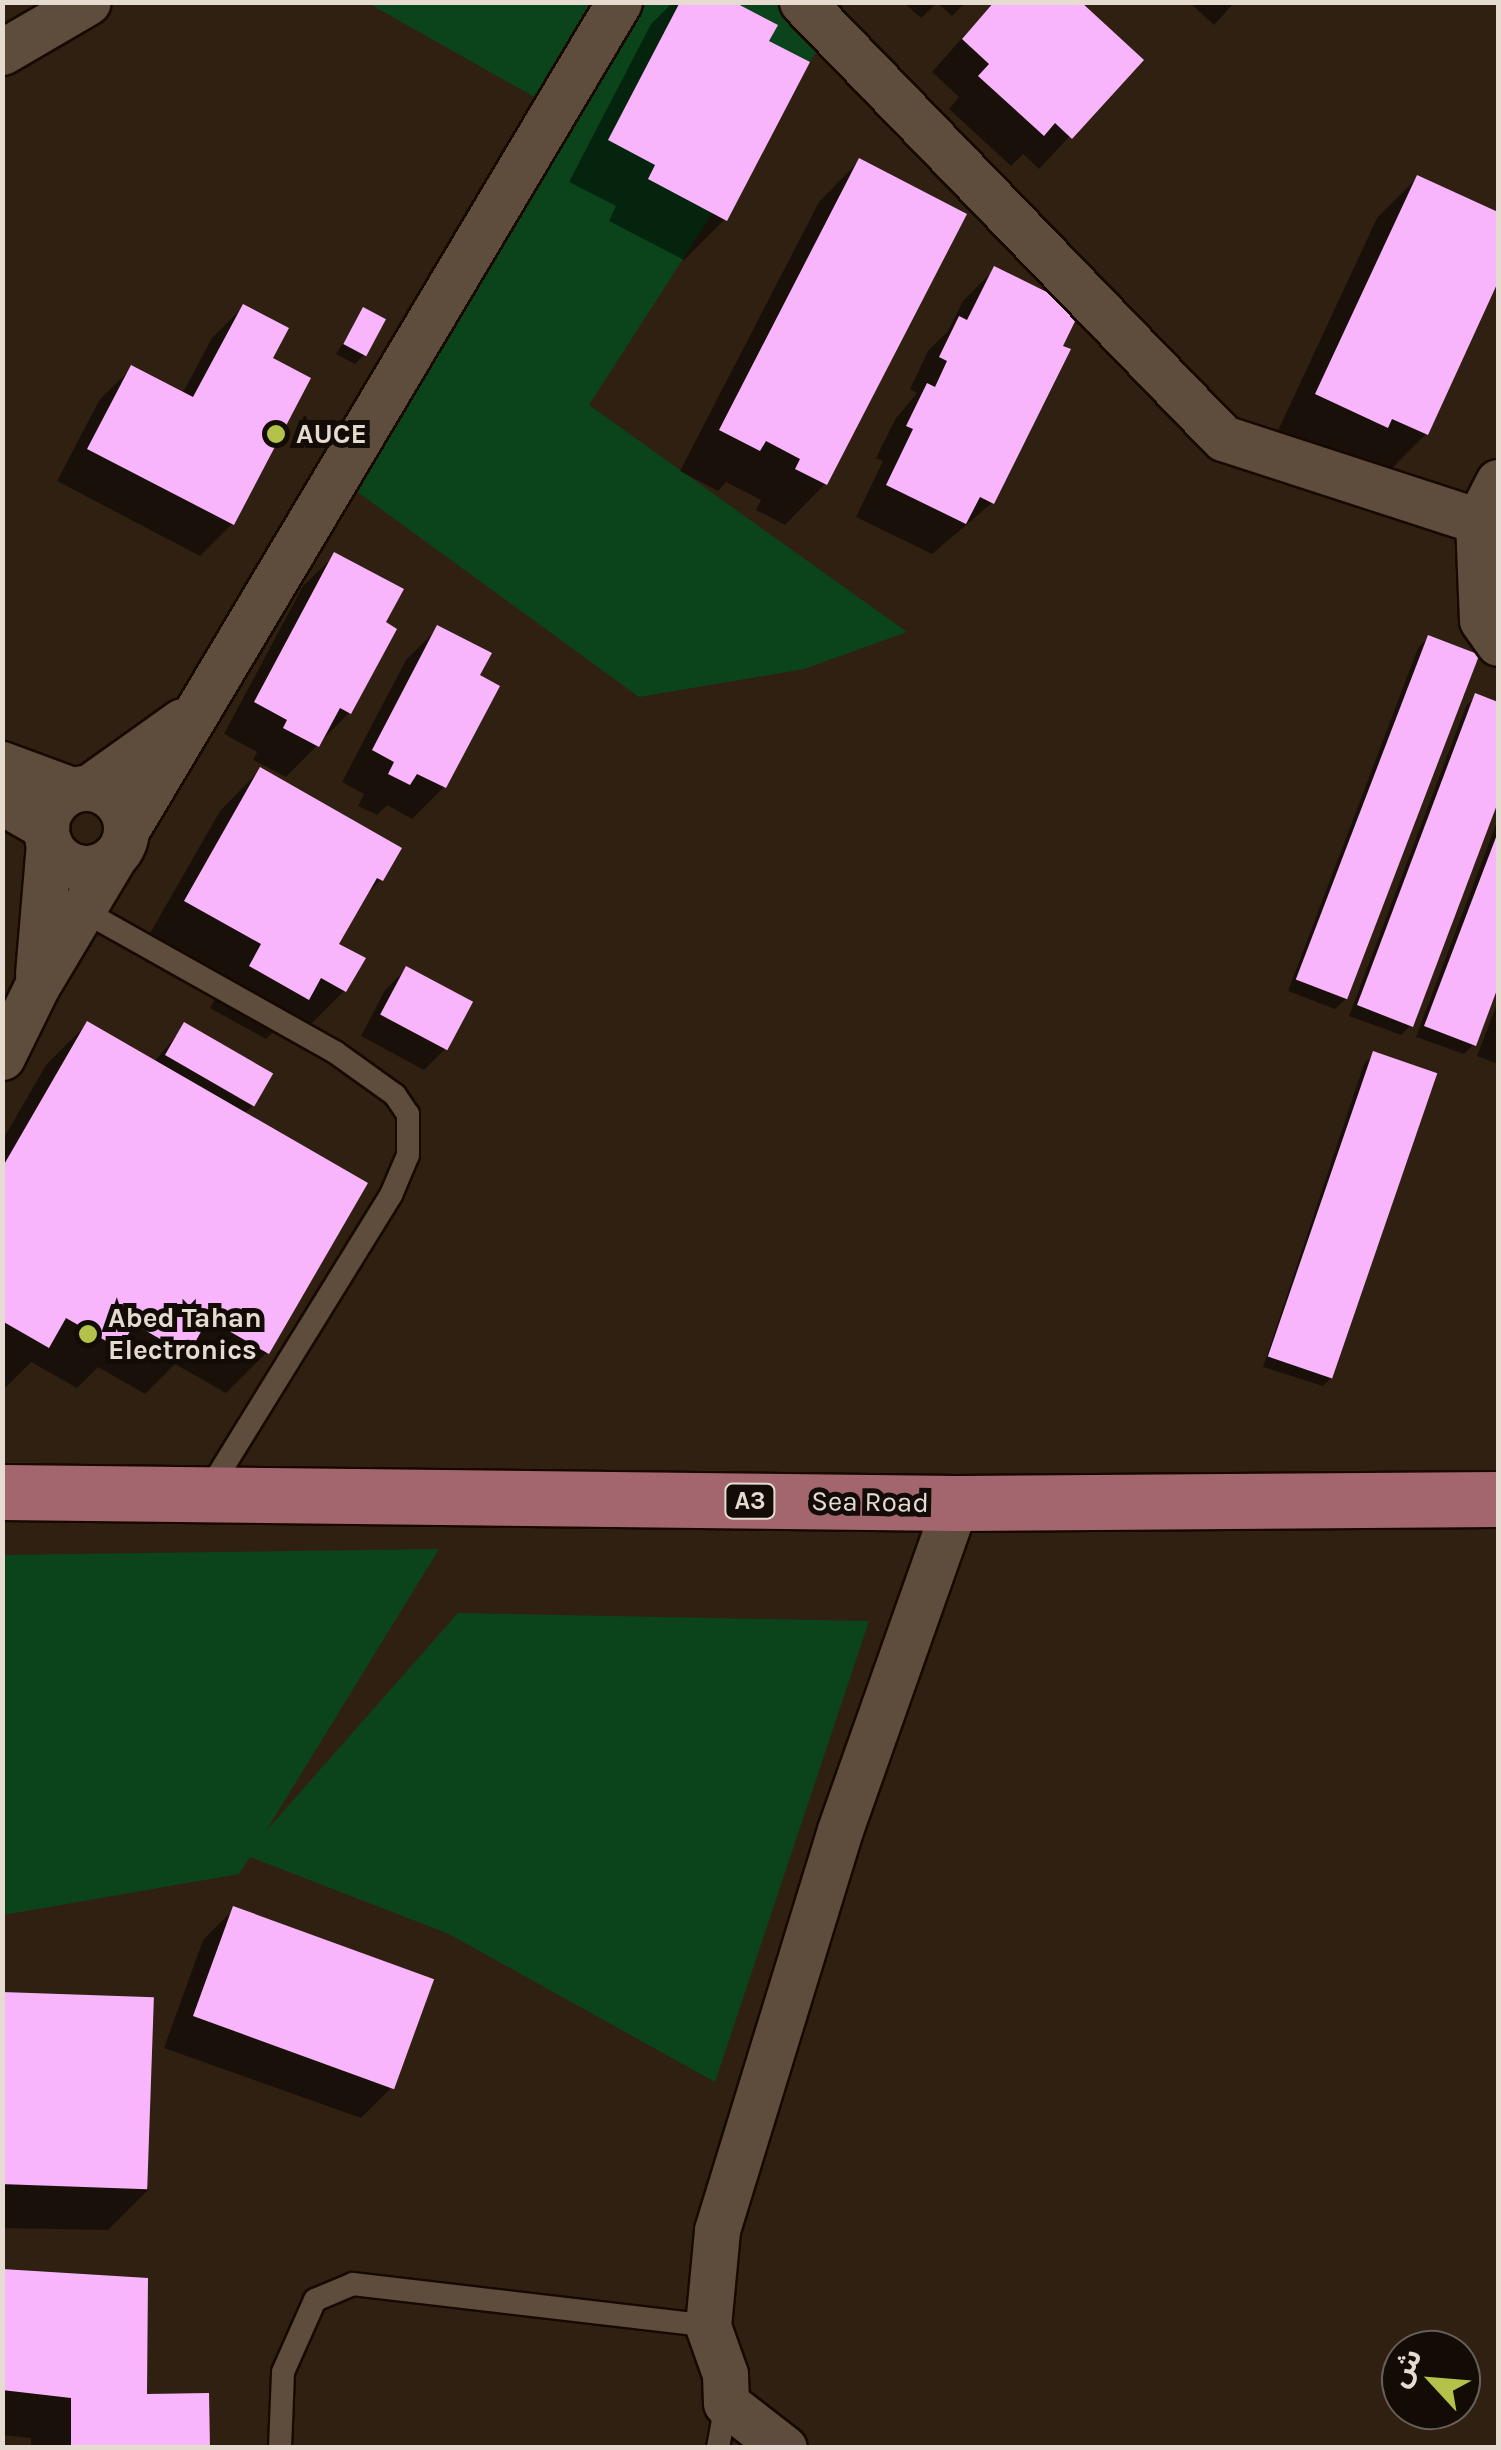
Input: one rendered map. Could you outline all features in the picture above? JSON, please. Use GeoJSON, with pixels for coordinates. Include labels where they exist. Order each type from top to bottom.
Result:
{"type":"FeatureCollection","features":[{"type":"Feature","properties":{"kind":"highway","name":"Sea Road"},"geometry":{"type":"LineString","coordinates":[[2,1492],[956,1504],[1498,1500]]}},
{"type":"Feature","properties":{"kind":"street"},"geometry":{"type":"LineString","coordinates":[[2,52],[88,2]]}},
{"type":"Feature","properties":{"kind":"street"},"geometry":{"type":"LineString","coordinates":[[2,1056],[37,986],[196,711],[619,2]]}},
{"type":"Feature","properties":{"kind":"street"},"geometry":{"type":"LineString","coordinates":[[802,2],[1223,438],[1488,501],[1482,620],[1498,643]]}},
{"type":"Feature","properties":{"kind":"street"},"geometry":{"type":"LineString","coordinates":[[37,986],[50,811],[196,711]]}},
{"type":"Feature","properties":{"kind":"street"},"geometry":{"type":"LineString","coordinates":[[2,764],[116,800],[120,843]]}},
{"type":"Feature","properties":{"kind":"street"},"geometry":{"type":"LineString","coordinates":[[2,802],[48,834],[70,865],[85,868],[120,843]]}},
{"type":"Feature","properties":{"kind":"street"},"geometry":{"type":"LineString","coordinates":[[784,2448],[726,2404],[725,2374],[708,2326],[717,2230],[840,1830],[956,1504]]}},
{"type":"Feature","properties":{"kind":"lane"},"geometry":{"type":"LineString","coordinates":[[82,910],[334,1052],[395,1095],[408,1114],[408,1155],[390,1195],[206,1494]]}},
{"type":"Feature","properties":{"kind":"lane"},"geometry":{"type":"LineString","coordinates":[[280,2448],[283,2372],[315,2300],[353,2284],[708,2326]]}},
{"type":"Feature","properties":{"kind":"lane"},"geometry":{"type":"LineString","coordinates":[[718,2448],[726,2404]]}},
{"type":"Feature","properties":{"kind":"green space"},"geometry":{"type":"Polygon","coordinates":[[[368,3],[794,3],[829,32],[589,405],[907,632],[804,669],[639,697],[330,472],[538,99],[368,3]]]}},
{"type":"Feature","properties":{"kind":"green space"},"geometry":{"type":"Polygon","coordinates":[[[439,1549],[266,1831],[458,1613],[869,1621],[715,2082],[449,1934],[250,1857],[239,1874],[3,1915],[3,1555],[439,1549]]]}},
{"type":"Feature","properties":{"kind":"building"},"geometry":{"type":"Polygon","coordinates":[[[680,2],[734,2],[778,25],[769,41],[810,62],[727,221],[648,179],[655,165],[608,140],[680,2]]]}},
{"type":"Feature","properties":{"kind":"building"},"geometry":{"type":"Polygon","coordinates":[[[994,2],[1081,2],[1144,60],[1072,139],[1055,123],[1044,136],[978,76],[989,64],[962,39],[994,2]]]}},
{"type":"Feature","properties":{"kind":"building"},"geometry":{"type":"Polygon","coordinates":[[[859,158],[967,214],[827,485],[795,469],[800,459],[766,441],[760,451],[719,430],[859,158]]]}},
{"type":"Feature","properties":{"kind":"building"},"geometry":{"type":"Polygon","coordinates":[[[1417,175],[1498,212],[1498,282],[1428,435],[1392,419],[1388,428],[1315,394],[1417,175]]]}},
{"type":"Feature","properties":{"kind":"building"},"geometry":{"type":"Polygon","coordinates":[[[994,266],[1081,309],[1063,346],[1071,349],[994,504],[980,497],[966,524],[886,485],[913,429],[906,426],[927,383],[935,387],[947,361],[939,357],[959,316],[967,320],[994,266]]]}},
{"type":"Feature","properties":{"kind":"building"},"geometry":{"type":"Polygon","coordinates":[[[243,304],[289,328],[273,358],[311,378],[234,525],[87,449],[131,365],[193,397],[243,304]]]}},
{"type":"Feature","properties":{"kind":"building"},"geometry":{"type":"Polygon","coordinates":[[[363,307],[386,319],[366,356],[343,344],[363,307]]]}},
{"type":"Feature","properties":{"kind":"building"},"geometry":{"type":"Polygon","coordinates":[[[334,552],[404,589],[386,622],[397,629],[351,714],[340,708],[319,747],[283,728],[287,720],[254,702],[334,552]]]}},
{"type":"Feature","properties":{"kind":"building"},"geometry":{"type":"Polygon","coordinates":[[[437,625],[492,653],[480,675],[500,686],[446,788],[417,774],[410,785],[388,774],[394,762],[372,750],[437,625]]]}},
{"type":"Feature","properties":{"kind":"building"},"geometry":{"type":"Polygon","coordinates":[[[1428,635],[1479,655],[1347,999],[1296,979],[1428,635]]]}},
{"type":"Feature","properties":{"kind":"building"},"geometry":{"type":"Polygon","coordinates":[[[1475,693],[1498,702],[1498,802],[1413,1027],[1357,1005],[1475,693]]]}},
{"type":"Feature","properties":{"kind":"building"},"geometry":{"type":"Polygon","coordinates":[[[260,767],[402,848],[383,881],[377,878],[339,944],[366,958],[346,992],[321,978],[309,1000],[249,966],[261,944],[184,901],[260,767]]]}},
{"type":"Feature","properties":{"kind":"building"},"geometry":{"type":"Polygon","coordinates":[[[1498,832],[1498,987],[1476,1046],[1424,1026],[1498,832]]]}},
{"type":"Feature","properties":{"kind":"building"},"geometry":{"type":"Polygon","coordinates":[[[406,966],[473,1002],[447,1050],[380,1015],[406,966]]]}},
{"type":"Feature","properties":{"kind":"building"},"geometry":{"type":"Polygon","coordinates":[[[87,1021],[368,1183],[269,1354],[208,1319],[188,1355],[134,1324],[120,1349],[66,1318],[49,1348],[2,1321],[2,1168],[87,1021]]]}},
{"type":"Feature","properties":{"kind":"building"},"geometry":{"type":"Polygon","coordinates":[[[184,1022],[273,1074],[254,1106],[165,1055],[184,1022]]]}},
{"type":"Feature","properties":{"kind":"building"},"geometry":{"type":"Polygon","coordinates":[[[1373,1051],[1437,1073],[1332,1379],[1268,1356],[1373,1051]]]}},
{"type":"Feature","properties":{"kind":"building"},"geometry":{"type":"Polygon","coordinates":[[[233,1906],[434,1979],[394,2089],[193,2016],[233,1906]]]}},
{"type":"Feature","properties":{"kind":"building"},"geometry":{"type":"Polygon","coordinates":[[[2,1992],[154,1997],[147,2189],[2,2184],[2,1992]]]}},
{"type":"Feature","properties":{"kind":"building"},"geometry":{"type":"Polygon","coordinates":[[[2,2269],[148,2278],[147,2394],[209,2393],[210,2448],[71,2448],[71,2398],[2,2390],[2,2269]]]}},
{"type":"Feature","properties":{"kind":"place","name":"AUCE"},"geometry":{"type":"Point","coordinates":[276,434]}},
{"type":"Feature","properties":{"kind":"place","name":"Abed Tahan Electronics"},"geometry":{"type":"Point","coordinates":[88,1334]}}]}
